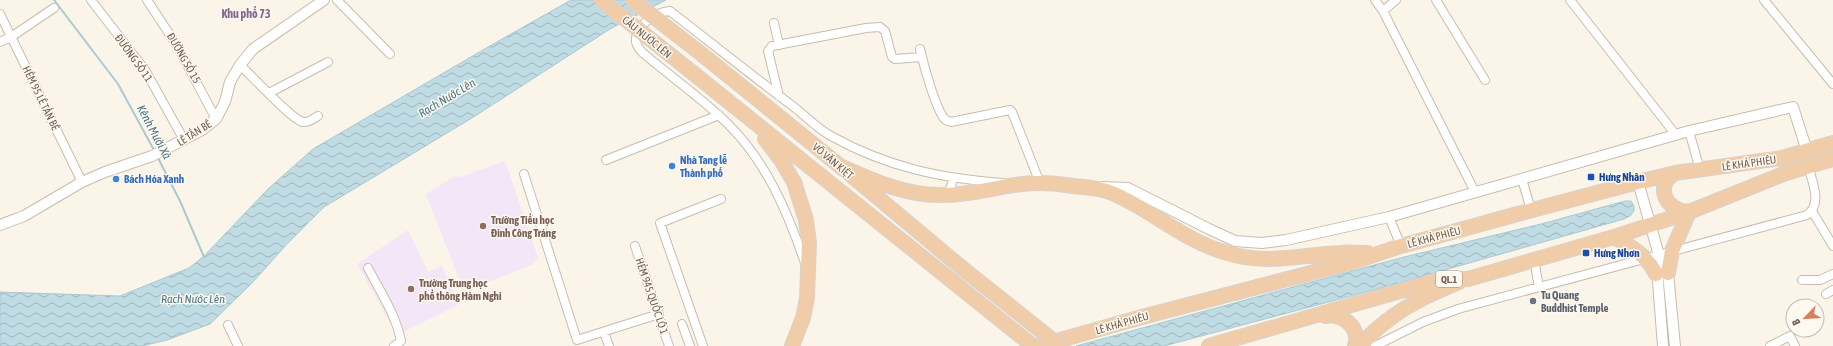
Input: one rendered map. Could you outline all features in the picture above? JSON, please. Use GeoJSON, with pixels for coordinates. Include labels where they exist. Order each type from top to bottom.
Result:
{"type":"FeatureCollection","features":[{"type":"Feature","properties":{"kind":"highway","name":"CẦU NƯỚC LÊN"},"geometry":{"type":"LineString","coordinates":[[601,0],[693,73]]}},
{"type":"Feature","properties":{"kind":"highway","name":"CẦU NƯỚC LÊN"},"geometry":{"type":"LineString","coordinates":[[632,0],[704,56]]}},
{"type":"Feature","properties":{"kind":"highway","name":"VÕ VĂN KIỆT"},"geometry":{"type":"LineString","coordinates":[[704,56],[840,166],[962,268],[1060,346]]}},
{"type":"Feature","properties":{"kind":"highway","name":"VÕ VĂN KIỆT"},"geometry":{"type":"LineString","coordinates":[[693,73],[941,274]]}},
{"type":"Feature","properties":{"kind":"highway"},"geometry":{"type":"LineString","coordinates":[[745,116],[781,160],[794,182],[803,207],[802,235],[808,270],[807,298],[803,318],[792,346]]}},
{"type":"Feature","properties":{"kind":"highway","name":"LÊ KHẢ PHIÊU"},"geometry":{"type":"LineString","coordinates":[[1039,346],[1142,317],[1353,262],[1401,246],[1638,182],[1675,173],[1782,158],[1833,143]]}},
{"type":"Feature","properties":{"kind":"highway","name":"LÊ KHẢ PHIÊU"},"geometry":{"type":"LineString","coordinates":[[1209,346],[1442,279],[1468,279],[1614,237],[1689,212],[1808,166],[1833,159]]}},
{"type":"Feature","properties":{"kind":"highway"},"geometry":{"type":"LineString","coordinates":[[840,166],[900,189],[918,193],[946,195],[1021,184],[1040,183],[1073,186],[1110,192],[1132,203],[1179,233],[1201,244],[1257,259],[1281,259],[1340,253],[1376,254]]}},
{"type":"Feature","properties":{"kind":"highway"},"geometry":{"type":"LineString","coordinates":[[1662,274],[1659,255],[1689,212],[1675,209],[1666,199],[1664,191],[1666,182],[1675,173]]}},
{"type":"Feature","properties":{"kind":"highway"},"geometry":{"type":"LineString","coordinates":[[1614,237],[1631,246],[1659,255]]}},
{"type":"Feature","properties":{"kind":"highway"},"geometry":{"type":"LineString","coordinates":[[1659,255],[1662,274]]}},
{"type":"Feature","properties":{"kind":"highway"},"geometry":{"type":"LineString","coordinates":[[941,274],[1028,346]]}},
{"type":"Feature","properties":{"kind":"highway"},"geometry":{"type":"LineString","coordinates":[[941,274],[1033,346]]}},
{"type":"Feature","properties":{"kind":"highway"},"geometry":{"type":"LineString","coordinates":[[1360,346],[1386,320],[1406,306],[1436,291],[1468,279]]}},
{"type":"Feature","properties":{"kind":"highway"},"geometry":{"type":"LineString","coordinates":[[1301,320],[1330,315],[1345,319],[1351,325],[1354,333],[1355,346]]}},
{"type":"Feature","properties":{"kind":"street","name":"ĐƯỜNG SỐ 11"},"geometry":{"type":"LineString","coordinates":[[91,0],[145,70],[184,140]]}},
{"type":"Feature","properties":{"kind":"street","name":"ĐƯỜNG SỐ 15"},"geometry":{"type":"LineString","coordinates":[[147,0],[178,48],[216,119]]}},
{"type":"Feature","properties":{"kind":"street","name":"LÊ TẤN BÊ"},"geometry":{"type":"LineString","coordinates":[[0,225],[24,216],[82,182],[104,172],[152,156],[170,148],[202,130],[216,119],[225,102],[230,82],[240,64],[253,48],[324,0]]}},
{"type":"Feature","properties":{"kind":"street"},"geometry":{"type":"LineString","coordinates":[[337,0],[390,54]]}},
{"type":"Feature","properties":{"kind":"street"},"geometry":{"type":"LineString","coordinates":[[1376,0],[1475,192]]}},
{"type":"Feature","properties":{"kind":"street"},"geometry":{"type":"LineString","coordinates":[[1382,11],[1396,0]]}},
{"type":"Feature","properties":{"kind":"street"},"geometry":{"type":"LineString","coordinates":[[1436,0],[1485,80]]}},
{"type":"Feature","properties":{"kind":"street"},"geometry":{"type":"LineString","coordinates":[[1570,0],[1676,135]]}},
{"type":"Feature","properties":{"kind":"street"},"geometry":{"type":"LineString","coordinates":[[1764,0],[1833,84]]}},
{"type":"Feature","properties":{"kind":"street"},"geometry":{"type":"LineString","coordinates":[[0,42],[11,37],[54,8]]}},
{"type":"Feature","properties":{"kind":"street"},"geometry":{"type":"LineString","coordinates":[[802,235],[788,217],[758,159],[731,126],[643,53],[636,44],[637,35],[647,21],[662,11],[670,11],[829,135],[859,150],[913,170],[953,178],[1021,184]]}},
{"type":"Feature","properties":{"kind":"street","name":"HẺM 95 LÊ TẤN BÊ"},"geometry":{"type":"LineString","coordinates":[[0,14],[82,182]]}},
{"type":"Feature","properties":{"kind":"street"},"geometry":{"type":"LineString","coordinates":[[774,24],[779,45]]}},
{"type":"Feature","properties":{"kind":"street"},"geometry":{"type":"LineString","coordinates":[[779,96],[768,51],[769,48],[779,45],[866,28],[880,27],[884,31],[892,56],[895,59],[922,57]]}},
{"type":"Feature","properties":{"kind":"street"},"geometry":{"type":"LineString","coordinates":[[920,48],[932,89],[942,116],[946,121],[951,122],[1010,110],[1040,183]]}},
{"type":"Feature","properties":{"kind":"street"},"geometry":{"type":"LineString","coordinates":[[269,93],[328,62]]}},
{"type":"Feature","properties":{"kind":"street"},"geometry":{"type":"LineString","coordinates":[[240,64],[269,93],[300,120],[309,122],[318,116]]}},
{"type":"Feature","properties":{"kind":"street"},"geometry":{"type":"LineString","coordinates":[[1073,186],[1128,188],[1234,240],[1262,243],[1286,240],[1389,217],[1689,131],[1793,107],[1807,151]]}},
{"type":"Feature","properties":{"kind":"street"},"geometry":{"type":"LineString","coordinates":[[606,160],[719,115]]}},
{"type":"Feature","properties":{"kind":"street"},"geometry":{"type":"LineString","coordinates":[[1689,131],[1700,170]]}},
{"type":"Feature","properties":{"kind":"street"},"geometry":{"type":"LineString","coordinates":[[1375,346],[1434,317],[1539,287],[1805,216],[1812,211],[1816,199],[1808,166]]}},
{"type":"Feature","properties":{"kind":"street"},"geometry":{"type":"LineString","coordinates":[[524,174],[577,340],[659,314]]}},
{"type":"Feature","properties":{"kind":"street"},"geometry":{"type":"LineString","coordinates":[[946,195],[951,187],[953,178]]}},
{"type":"Feature","properties":{"kind":"street"},"geometry":{"type":"LineString","coordinates":[[1522,179],[1531,210]]}},
{"type":"Feature","properties":{"kind":"street"},"geometry":{"type":"LineString","coordinates":[[1638,182],[1659,255]]}},
{"type":"Feature","properties":{"kind":"street"},"geometry":{"type":"LineString","coordinates":[[704,346],[660,223],[722,199]]}},
{"type":"Feature","properties":{"kind":"street"},"geometry":{"type":"LineString","coordinates":[[1812,211],[1833,246]]}},
{"type":"Feature","properties":{"kind":"street"},"geometry":{"type":"LineString","coordinates":[[1389,217],[1401,246]]}},
{"type":"Feature","properties":{"kind":"street","name":"HẺM 945 QUỐC LỘ 1"},"geometry":{"type":"LineString","coordinates":[[635,246],[669,346]]}},
{"type":"Feature","properties":{"kind":"street"},"geometry":{"type":"LineString","coordinates":[[1534,260],[1539,287]]}},
{"type":"Feature","properties":{"kind":"street"},"geometry":{"type":"LineString","coordinates":[[368,268],[400,334],[401,341],[394,346]]}},
{"type":"Feature","properties":{"kind":"street"},"geometry":{"type":"LineString","coordinates":[[1662,274],[1662,346]]}},
{"type":"Feature","properties":{"kind":"street"},"geometry":{"type":"LineString","coordinates":[[1662,274],[1675,346]]}},
{"type":"Feature","properties":{"kind":"street"},"geometry":{"type":"LineString","coordinates":[[1802,280],[1820,280],[1833,274]]}},
{"type":"Feature","properties":{"kind":"street"},"geometry":{"type":"LineString","coordinates":[[682,324],[690,346]]}},
{"type":"Feature","properties":{"kind":"street"},"geometry":{"type":"LineString","coordinates":[[228,325],[238,346]]}},
{"type":"Feature","properties":{"kind":"street"},"geometry":{"type":"LineString","coordinates":[[604,332],[609,346]]}},
{"type":"Feature","properties":{"kind":"street"},"geometry":{"type":"LineString","coordinates":[[1770,346],[1790,336],[1795,346]]}},
{"type":"Feature","properties":{"kind":"shaded area","name":"Trường Tiểu học Đinh Công Tráng"},"geometry":{"type":"Polygon","coordinates":[[[505,161],[538,258],[533,264],[464,292],[426,194],[455,176],[460,177],[505,161]]]}},
{"type":"Feature","properties":{"kind":"shaded area","name":"Trường Trung học phổ thông Hàm Nghi"},"geometry":{"type":"Polygon","coordinates":[[[408,230],[428,272],[442,266],[458,305],[397,335],[357,264],[408,230]]]}},
{"type":"Feature","properties":{"kind":"water","name":"Rạch Nước Lên"},"geometry":{"type":"Polygon","coordinates":[[[571,0],[666,0],[610,29],[472,118],[324,207],[287,244],[253,282],[210,324],[167,340],[142,346],[0,346],[0,292],[120,296],[189,268],[204,256],[268,189],[313,149],[571,0]]]}},
{"type":"Feature","properties":{"kind":"water"},"geometry":{"type":"Polygon","coordinates":[[[1625,201],[1631,201],[1634,206],[1634,211],[1630,216],[1624,219],[1392,285],[1164,346],[1076,346],[1400,258],[1541,224],[1625,201]]]}},
{"type":"Feature","properties":{"kind":"waterway","name":"Kênh Mười Xà"},"geometry":{"type":"LineString","coordinates":[[54,0],[118,84],[154,150]]}},
{"type":"Feature","properties":{"kind":"waterway","name":"Kênh Mười Xà"},"geometry":{"type":"LineString","coordinates":[[157,156],[180,201],[204,257]]}},
{"type":"Feature","properties":{"kind":"place","name":"Nhà Tang lễ Thành phố"},"geometry":{"type":"Point","coordinates":[672,166]}},
{"type":"Feature","properties":{"kind":"place","name":"Hưng Nhân"},"geometry":{"type":"Point","coordinates":[1591,177]}},
{"type":"Feature","properties":{"kind":"place","name":"Bách Hóa Xanh"},"geometry":{"type":"Point","coordinates":[116,179]}},
{"type":"Feature","properties":{"kind":"place","name":"Trường Tiểu học Đinh Công Tráng"},"geometry":{"type":"Point","coordinates":[483,226]}},
{"type":"Feature","properties":{"kind":"place","name":"Hưng Nhơn"},"geometry":{"type":"Point","coordinates":[1586,253]}},
{"type":"Feature","properties":{"kind":"place","name":"Trường Trung học phổ thông Hàm Nghi"},"geometry":{"type":"Point","coordinates":[411,289]}},
{"type":"Feature","properties":{"kind":"place","name":"Tu Quang Buddhist Temple"},"geometry":{"type":"Point","coordinates":[1533,301]}},
{"type":"Feature","properties":{"kind":"district","name":"Khu phố 73"},"geometry":{"type":"Point","coordinates":[246,14]}}]}
